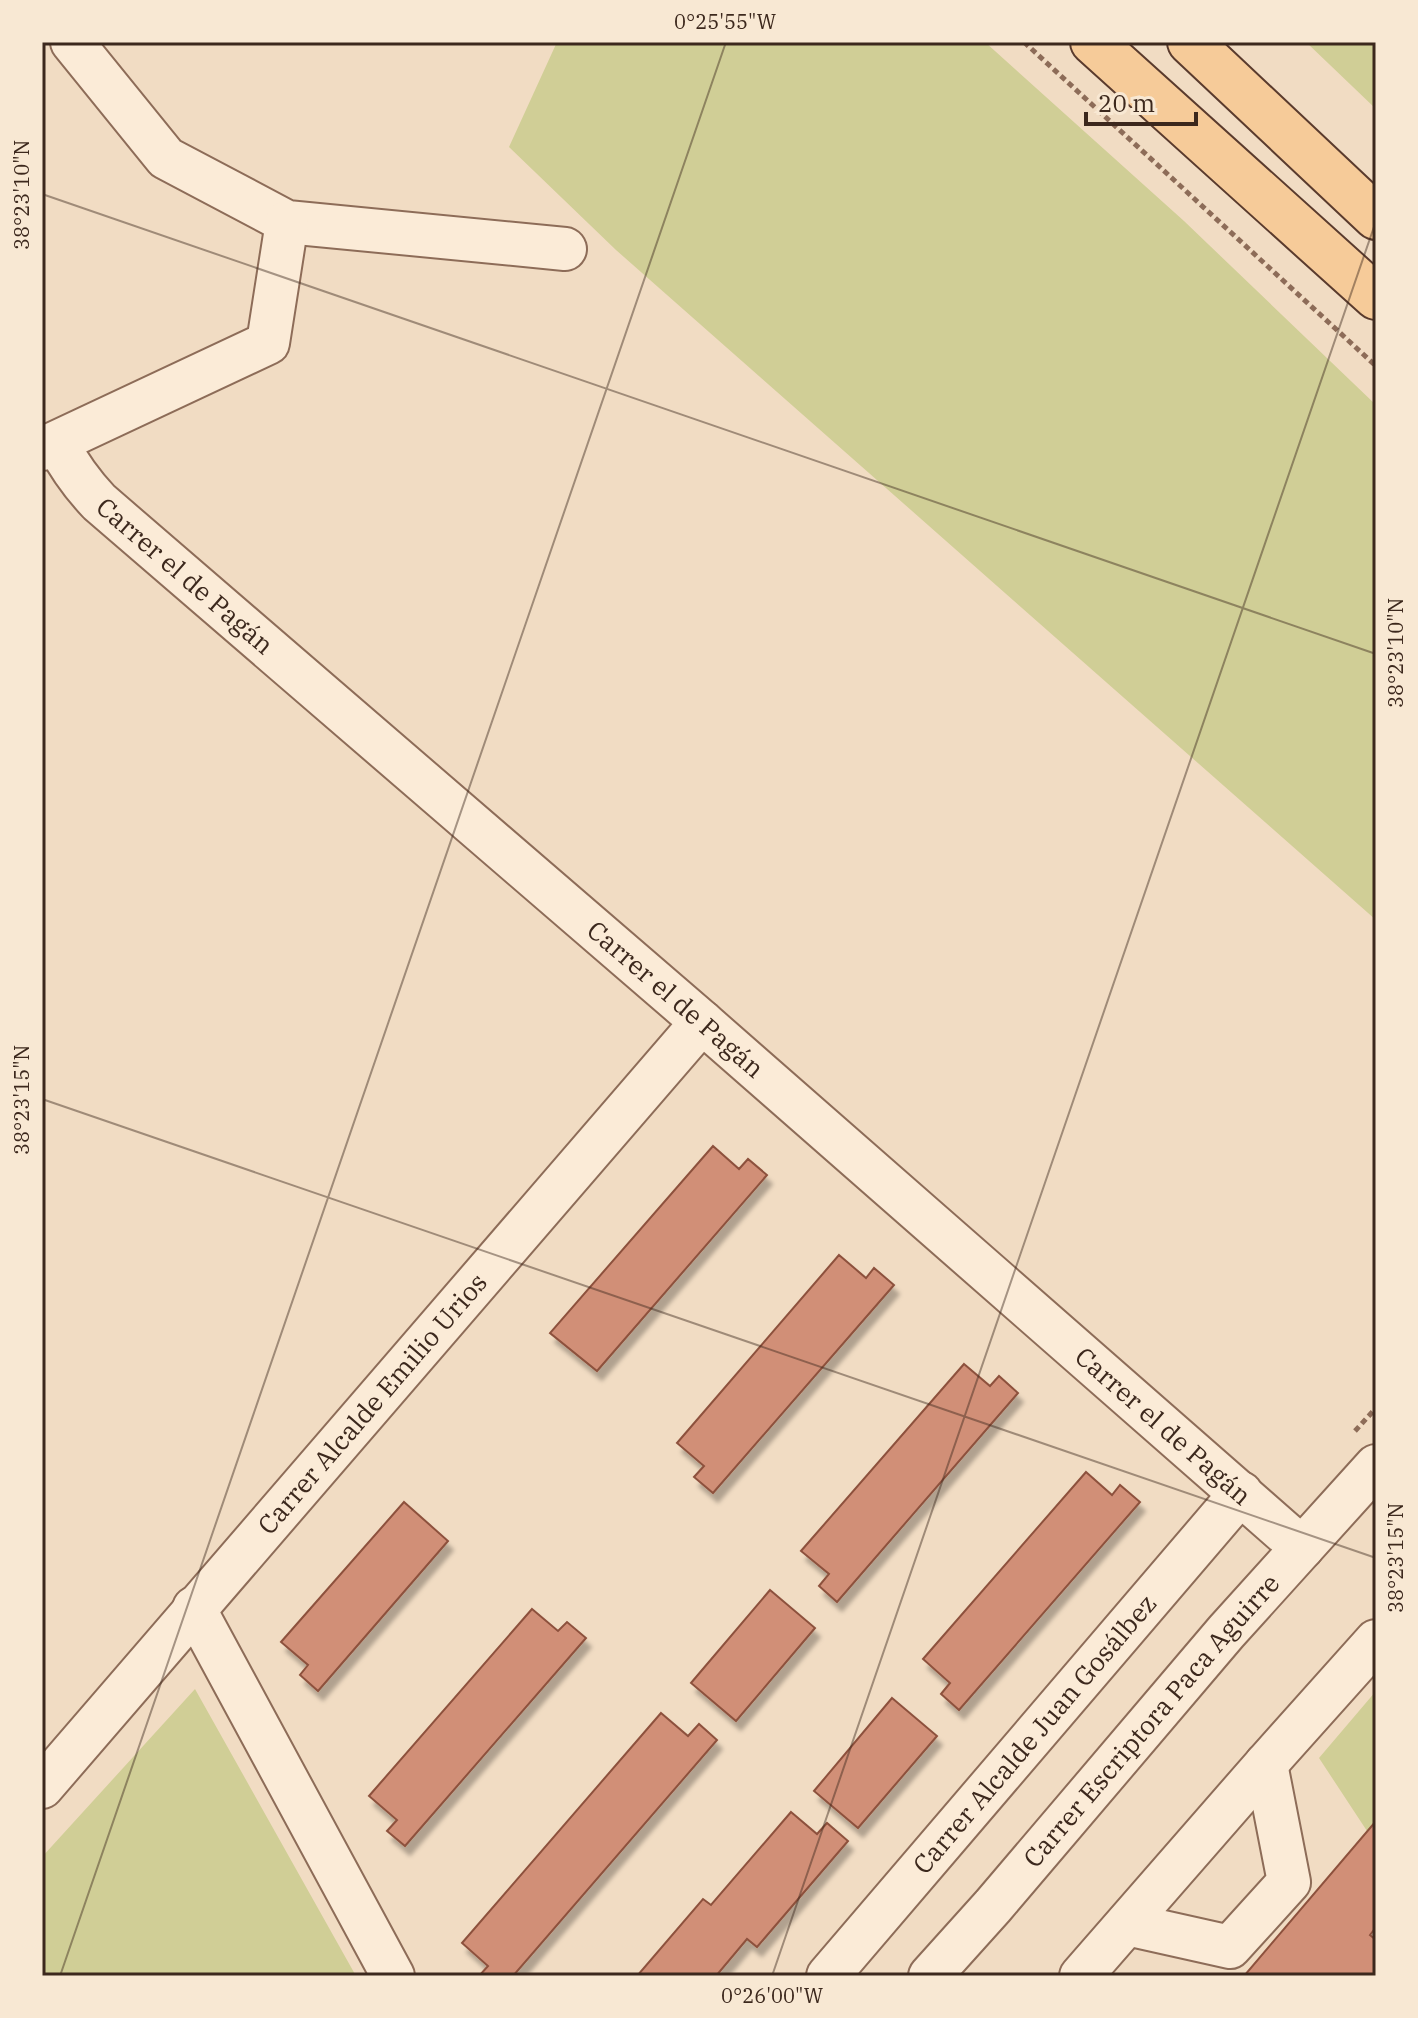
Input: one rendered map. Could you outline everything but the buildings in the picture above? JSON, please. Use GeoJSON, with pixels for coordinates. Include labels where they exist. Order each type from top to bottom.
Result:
{"type":"FeatureCollection","features":[{"type":"Feature","properties":{"kind":"main road"},"geometry":{"type":"LineString","coordinates":[[1093,42],[1376,297]]}},
{"type":"Feature","properties":{"kind":"main road"},"geometry":{"type":"LineString","coordinates":[[1190,42],[1376,217]]}},
{"type":"Feature","properties":{"kind":"street"},"geometry":{"type":"LineString","coordinates":[[72,42],[166,158],[287,222],[565,249]]}},
{"type":"Feature","properties":{"kind":"street"},"geometry":{"type":"LineString","coordinates":[[50,446],[268,343],[287,222]]}},
{"type":"Feature","properties":{"kind":"street","name":"Carrer el de Pagán"},"geometry":{"type":"LineString","coordinates":[[50,446],[99,502],[702,1022],[1302,1548]]}},
{"type":"Feature","properties":{"kind":"street","name":"Carrer Alcalde Emilio Urios"},"geometry":{"type":"LineString","coordinates":[[42,1787],[702,1022]]}},
{"type":"Feature","properties":{"kind":"street","name":"Carrer Escriptora Paca Aguirre"},"geometry":{"type":"LineString","coordinates":[[930,1976],[1226,1632],[1376,1466]]}},
{"type":"Feature","properties":{"kind":"street","name":"Carrer Alcalde Juan Gosálbez"},"geometry":{"type":"LineString","coordinates":[[828,1976],[1241,1493]]}},
{"type":"Feature","properties":{"kind":"street"},"geometry":{"type":"LineString","coordinates":[[194,1608],[393,1976]]}},
{"type":"Feature","properties":{"kind":"street"},"geometry":{"type":"LineString","coordinates":[[1081,1976],[1376,1641]]}},
{"type":"Feature","properties":{"kind":"street"},"geometry":{"type":"LineString","coordinates":[[1127,1924],[1230,1947],[1289,1882],[1266,1764]]}},
{"type":"Feature","properties":{"kind":"path"},"geometry":{"type":"LineString","coordinates":[[1024,42],[1376,366]]}},
{"type":"Feature","properties":{"kind":"shaded area"},"geometry":{"type":"Polygon","coordinates":[[[557,42],[985,42],[1184,221],[1376,405],[1376,920],[616,250],[509,147],[557,42]]]}},
{"type":"Feature","properties":{"kind":"shaded area"},"geometry":{"type":"Polygon","coordinates":[[[1306,42],[1376,42],[1376,109],[1306,42]]]}},
{"type":"Feature","properties":{"kind":"shaded area"},"geometry":{"type":"Polygon","coordinates":[[[195,1689],[356,1976],[42,1976],[42,1857],[195,1689]]]}},
{"type":"Feature","properties":{"kind":"shaded area"},"geometry":{"type":"Polygon","coordinates":[[[1376,1691],[1376,1821],[1367,1831],[1319,1758],[1376,1691]]]}}]}
